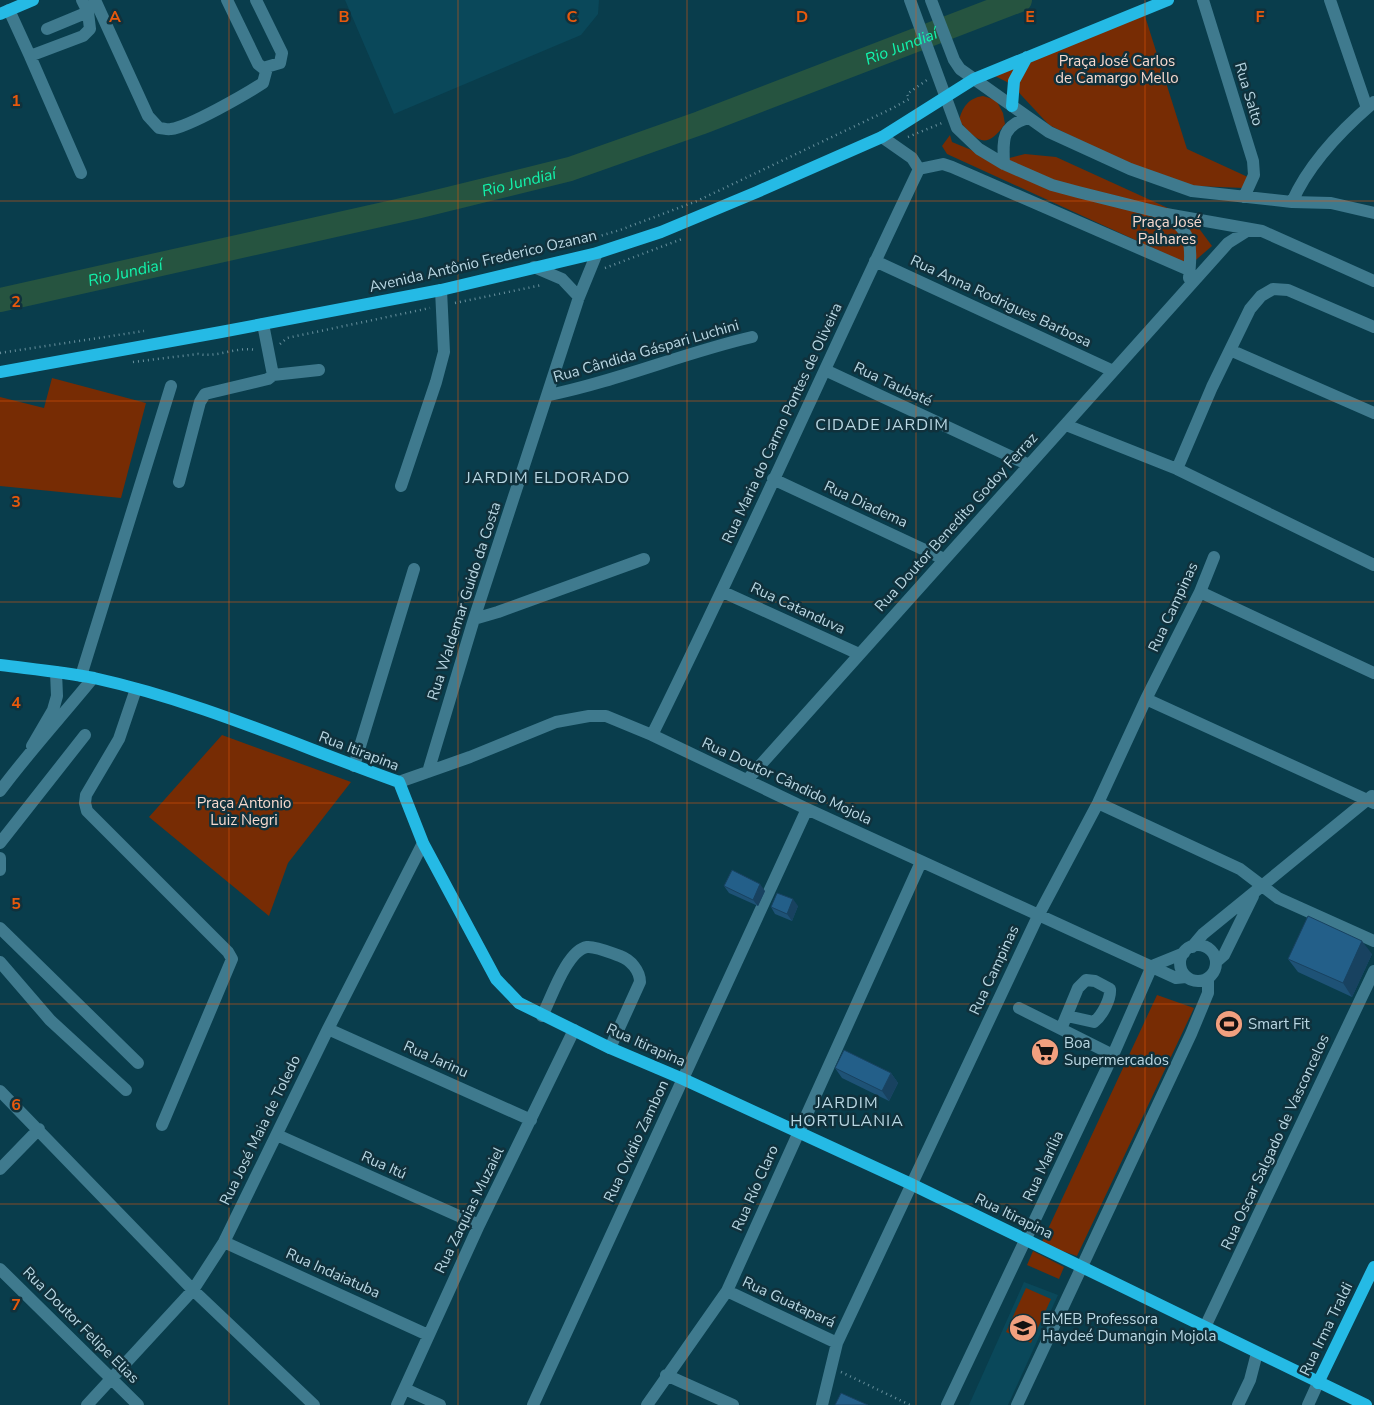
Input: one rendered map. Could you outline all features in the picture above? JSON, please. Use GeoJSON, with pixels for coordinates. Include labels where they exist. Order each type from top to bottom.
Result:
{"type":"FeatureCollection","features":[{"type":"Feature","properties":{"kind":"main road"},"geometry":{"type":"LineString","coordinates":[[4,12],[33,0]]}},
{"type":"Feature","properties":{"kind":"main road"},"geometry":{"type":"LineString","coordinates":[[974,79],[1168,0]]}},
{"type":"Feature","properties":{"kind":"main road"},"geometry":{"type":"LineString","coordinates":[[1012,106],[1014,81],[1027,57]]}},
{"type":"Feature","properties":{"kind":"main road","name":"Avenida Antônio Frederico Ozanan"},"geometry":{"type":"LineString","coordinates":[[0,372],[441,290],[597,253],[661,232],[882,137],[974,79]]}},
{"type":"Feature","properties":{"kind":"main road","name":"Rua Itirapina"},"geometry":{"type":"LineString","coordinates":[[0,665],[87,677],[136,689],[221,715],[399,782],[423,843],[496,979],[519,1003],[610,1048],[683,1079],[911,1184],[1366,1405]]}},
{"type":"Feature","properties":{"kind":"main road","name":"Rua Irma Traldi"},"geometry":{"type":"LineString","coordinates":[[1318,1383],[1374,1269]]}},
{"type":"Feature","properties":{"kind":"street"},"geometry":{"type":"LineString","coordinates":[[30,56],[83,36],[90,29],[88,12],[82,0]]}},
{"type":"Feature","properties":{"kind":"street"},"geometry":{"type":"LineString","coordinates":[[95,0],[148,116],[159,128],[171,129],[189,123],[249,92],[263,83],[267,68]]}},
{"type":"Feature","properties":{"kind":"street"},"geometry":{"type":"LineString","coordinates":[[227,0],[258,64],[263,68],[267,68],[280,63],[282,53],[256,0]]}},
{"type":"Feature","properties":{"kind":"street","name":"Rua Salto"},"geometry":{"type":"LineString","coordinates":[[1203,0],[1253,161],[1254,175],[1244,197]]}},
{"type":"Feature","properties":{"kind":"street"},"geometry":{"type":"LineString","coordinates":[[1292,202],[1302,179],[1312,164],[1371,105],[1330,0]]}},
{"type":"Feature","properties":{"kind":"street"},"geometry":{"type":"LineString","coordinates":[[931,1],[954,60],[960,69],[1049,132],[1130,169],[1192,191],[1292,202],[1331,203],[1374,213]]}},
{"type":"Feature","properties":{"kind":"street"},"geometry":{"type":"LineString","coordinates":[[913,5],[946,96],[951,117],[957,128],[979,149],[1004,164],[1052,185],[1166,214],[1262,231],[1374,281]]}},
{"type":"Feature","properties":{"kind":"street"},"geometry":{"type":"LineString","coordinates":[[4,12],[30,56],[81,173]]}},
{"type":"Feature","properties":{"kind":"street"},"geometry":{"type":"LineString","coordinates":[[47,30],[88,12]]}},
{"type":"Feature","properties":{"kind":"street"},"geometry":{"type":"LineString","coordinates":[[1004,164],[1005,134],[1010,126],[1028,118]]}},
{"type":"Feature","properties":{"kind":"street"},"geometry":{"type":"LineString","coordinates":[[882,137],[912,158],[919,169],[943,164],[952,167],[1189,270]]}},
{"type":"Feature","properties":{"kind":"street","name":"Rua Maria do Carmo Pontes de Oliveira"},"geometry":{"type":"LineString","coordinates":[[652,735],[723,592],[773,479],[919,169]]}},
{"type":"Feature","properties":{"kind":"street"},"geometry":{"type":"LineString","coordinates":[[1166,214],[1186,233],[1190,248],[1188,285]]}},
{"type":"Feature","properties":{"kind":"street","name":"Rua Doutor Benedito Godoy Ferraz"},"geometry":{"type":"LineString","coordinates":[[747,780],[1066,425],[1188,285],[1237,236],[1247,231],[1262,231]]}},
{"type":"Feature","properties":{"kind":"street","name":"Rua Waldemar Guido da Costa"},"geometry":{"type":"LineString","coordinates":[[428,772],[474,619],[549,396],[579,297],[597,253]]}},
{"type":"Feature","properties":{"kind":"street","name":"Rua Anna Rodrigues Barbosa"},"geometry":{"type":"LineString","coordinates":[[876,261],[1113,371]]}},
{"type":"Feature","properties":{"kind":"street"},"geometry":{"type":"LineString","coordinates":[[534,267],[556,275],[566,282],[579,297]]}},
{"type":"Feature","properties":{"kind":"street"},"geometry":{"type":"LineString","coordinates":[[1177,469],[1230,350],[1250,309],[1261,296],[1273,289],[1288,290],[1304,295],[1374,327]]}},
{"type":"Feature","properties":{"kind":"street"},"geometry":{"type":"LineString","coordinates":[[401,486],[436,382],[444,352],[441,290]]}},
{"type":"Feature","properties":{"kind":"street"},"geometry":{"type":"LineString","coordinates":[[263,324],[273,374]]}},
{"type":"Feature","properties":{"kind":"street","name":"Rua Cândida Gáspari Luchini"},"geometry":{"type":"LineString","coordinates":[[549,396],[584,388],[721,344],[752,337]]}},
{"type":"Feature","properties":{"kind":"street"},"geometry":{"type":"LineString","coordinates":[[1230,350],[1374,413]]}},
{"type":"Feature","properties":{"kind":"street"},"geometry":{"type":"LineString","coordinates":[[179,482],[200,402],[205,394],[268,379],[273,374],[319,370]]}},
{"type":"Feature","properties":{"kind":"street","name":"Rua Taubaté"},"geometry":{"type":"LineString","coordinates":[[825,370],[1029,465]]}},
{"type":"Feature","properties":{"kind":"street"},"geometry":{"type":"LineString","coordinates":[[0,791],[30,752],[41,743],[87,677],[171,386]]}},
{"type":"Feature","properties":{"kind":"street"},"geometry":{"type":"LineString","coordinates":[[1066,425],[1177,469],[1374,565]]}},
{"type":"Feature","properties":{"kind":"street","name":"Rua Diadema"},"geometry":{"type":"LineString","coordinates":[[773,479],[944,559]]}},
{"type":"Feature","properties":{"kind":"street","name":"Rua Campinas"},"geometry":{"type":"LineString","coordinates":[[822,1405],[836,1343],[1038,916],[1098,803],[1146,699],[1200,592],[1214,557]]}},
{"type":"Feature","properties":{"kind":"street"},"geometry":{"type":"LineString","coordinates":[[474,619],[644,559]]}},
{"type":"Feature","properties":{"kind":"street"},"geometry":{"type":"LineString","coordinates":[[354,766],[414,569]]}},
{"type":"Feature","properties":{"kind":"street","name":"Rua Catanduva"},"geometry":{"type":"LineString","coordinates":[[723,592],[859,654]]}},
{"type":"Feature","properties":{"kind":"street"},"geometry":{"type":"LineString","coordinates":[[1200,592],[1374,673]]}},
{"type":"Feature","properties":{"kind":"street"},"geometry":{"type":"LineString","coordinates":[[30,752],[34,738],[53,710],[57,696],[56,672]]}},
{"type":"Feature","properties":{"kind":"street"},"geometry":{"type":"LineString","coordinates":[[136,689],[119,739],[86,795],[84,802],[87,811],[228,952],[232,959],[162,1125]]}},
{"type":"Feature","properties":{"kind":"street"},"geometry":{"type":"LineString","coordinates":[[1146,699],[1372,799],[1203,934],[1188,950],[1180,963],[1186,977]]}},
{"type":"Feature","properties":{"kind":"street","name":"Rua Doutor Cândido Mojola"},"geometry":{"type":"LineString","coordinates":[[399,782],[470,757],[532,730],[570,719],[606,716],[652,735],[921,862],[1176,978],[1186,977],[1192,981],[1208,978]]}},
{"type":"Feature","properties":{"kind":"street"},"geometry":{"type":"LineString","coordinates":[[0,843],[85,734]]}},
{"type":"Feature","properties":{"kind":"street"},"geometry":{"type":"LineString","coordinates":[[1098,803],[1240,869],[1258,889],[1374,941]]}},
{"type":"Feature","properties":{"kind":"street","name":"Rua Ovídio Zambon"},"geometry":{"type":"LineString","coordinates":[[533,1405],[807,809]]}},
{"type":"Feature","properties":{"kind":"street","name":"Rua José Maia de Toledo"},"geometry":{"type":"LineString","coordinates":[[87,1405],[193,1290],[224,1242],[328,1029],[423,843]]}},
{"type":"Feature","properties":{"kind":"street"},"geometry":{"type":"LineString","coordinates":[[0,858],[0,870]]}},
{"type":"Feature","properties":{"kind":"street","name":"Rua Río Claro"},"geometry":{"type":"LineString","coordinates":[[647,1405],[726,1291],[921,862]]}},
{"type":"Feature","properties":{"kind":"street"},"geometry":{"type":"LineString","coordinates":[[1017,1405],[1191,1034],[1208,993],[1208,978],[1214,972],[1216,962],[1224,954],[1258,889]]}},
{"type":"Feature","properties":{"kind":"street"},"geometry":{"type":"LineString","coordinates":[[0,928],[138,1063]]}},
{"type":"Feature","properties":{"kind":"street"},"geometry":{"type":"LineString","coordinates":[[542,1016],[568,963],[580,949],[590,946],[623,957],[634,966],[640,976],[640,982],[610,1048]]}},
{"type":"Feature","properties":{"kind":"street"},"geometry":{"type":"LineString","coordinates":[[1152,966],[1197,946],[1208,948],[1216,962]]}},
{"type":"Feature","properties":{"kind":"street"},"geometry":{"type":"LineString","coordinates":[[0,962],[50,1020],[126,1090]]}},
{"type":"Feature","properties":{"kind":"street","name":"Rua Marília"},"geometry":{"type":"LineString","coordinates":[[947,1405],[1113,1056],[1152,966]]}},
{"type":"Feature","properties":{"kind":"street","name":"Rua Oscar Salgado de Vasconcelos"},"geometry":{"type":"LineString","coordinates":[[1205,1327],[1374,970]]}},
{"type":"Feature","properties":{"kind":"street"},"geometry":{"type":"LineString","coordinates":[[1019,1008],[1113,1056]]}},
{"type":"Feature","properties":{"kind":"street"},"geometry":{"type":"LineString","coordinates":[[1061,1029],[1067,1016]]}},
{"type":"Feature","properties":{"kind":"street","name":"Rua Jarinu"},"geometry":{"type":"LineString","coordinates":[[328,1029],[531,1120]]}},
{"type":"Feature","properties":{"kind":"street","name":"Rua Zaquias Muzaiel"},"geometry":{"type":"LineString","coordinates":[[397,1405],[479,1225],[574,1030]]}},
{"type":"Feature","properties":{"kind":"street"},"geometry":{"type":"LineString","coordinates":[[0,1091],[39,1129],[193,1290],[314,1405]]}},
{"type":"Feature","properties":{"kind":"street"},"geometry":{"type":"LineString","coordinates":[[0,1168],[39,1129]]}},
{"type":"Feature","properties":{"kind":"street","name":"Rua Itú"},"geometry":{"type":"LineString","coordinates":[[277,1135],[479,1225]]}},
{"type":"Feature","properties":{"kind":"street","name":"Rua Indaiatuba"},"geometry":{"type":"LineString","coordinates":[[224,1242],[428,1335]]}},
{"type":"Feature","properties":{"kind":"street","name":"Rua Doutor Felipe Elias"},"geometry":{"type":"LineString","coordinates":[[0,1269],[138,1405]]}},
{"type":"Feature","properties":{"kind":"street","name":"Rua Guatapará"},"geometry":{"type":"LineString","coordinates":[[726,1291],[836,1343]]}},
{"type":"Feature","properties":{"kind":"street"},"geometry":{"type":"LineString","coordinates":[[1238,1405],[1250,1380],[1257,1353]]}},
{"type":"Feature","properties":{"kind":"street"},"geometry":{"type":"LineString","coordinates":[[666,1375],[733,1405]]}},
{"type":"Feature","properties":{"kind":"street","name":"Rua Irma Traldi"},"geometry":{"type":"LineString","coordinates":[[1308,1405],[1318,1383]]}},
{"type":"Feature","properties":{"kind":"street"},"geometry":{"type":"LineString","coordinates":[[405,1389],[440,1405]]}},
{"type":"Feature","properties":{"kind":"path"},"geometry":{"type":"LineString","coordinates":[[571,245],[620,230],[697,201],[893,108],[909,99],[907,94],[936,71]]}},
{"type":"Feature","properties":{"kind":"path"},"geometry":{"type":"LineString","coordinates":[[126,363],[198,354],[208,356],[249,349],[261,353],[278,347],[288,338],[530,286],[566,282]]}},
{"type":"Feature","properties":{"kind":"path"},"geometry":{"type":"LineString","coordinates":[[0,353],[148,331]]}},
{"type":"Feature","properties":{"kind":"path"},"geometry":{"type":"LineString","coordinates":[[831,1367],[910,1405]]}},
{"type":"Feature","properties":{"kind":"shaded area"},"geometry":{"type":"Polygon","coordinates":[[[345,0],[599,0],[598,14],[581,35],[394,114],[345,0]]]}},
{"type":"Feature","properties":{"kind":"shaded area","name":"EMEB Professora Haydeé Dumangin Mojola"},"geometry":{"type":"Polygon","coordinates":[[[1024,1282],[1058,1295],[1008,1405],[969,1405],[1024,1282]]]}},
{"type":"Feature","properties":{"kind":"green space","name":"Praça José Carlos de Camargo Mello"},"geometry":{"type":"Polygon","coordinates":[[[1144,13],[1187,149],[1250,178],[1244,188],[1194,186],[1120,160],[1049,125],[1011,84],[995,76],[1144,13]]]}},
{"type":"Feature","properties":{"kind":"green space"},"geometry":{"type":"Polygon","coordinates":[[[983,96],[996,100],[1003,113],[1005,124],[992,138],[987,140],[976,138],[959,121],[966,104],[973,99],[983,96]]]}},
{"type":"Feature","properties":{"kind":"green space","name":"Praça José Palhares"},"geometry":{"type":"Polygon","coordinates":[[[950,135],[952,142],[998,161],[1025,154],[1056,157],[1192,219],[1212,246],[1190,265],[947,154],[942,146],[950,135]]]}},
{"type":"Feature","properties":{"kind":"green space"},"geometry":{"type":"Polygon","coordinates":[[[52,378],[146,403],[121,498],[0,486],[0,397],[44,408],[52,378]]]}},
{"type":"Feature","properties":{"kind":"green space","name":"Praça Antonio Luiz Negri"},"geometry":{"type":"Polygon","coordinates":[[[222,735],[351,782],[288,863],[269,916],[149,817],[222,735]]]}},
{"type":"Feature","properties":{"kind":"green space"},"geometry":{"type":"Polygon","coordinates":[[[1157,995],[1194,1008],[1077,1256],[1041,1244],[1157,995]]]}},
{"type":"Feature","properties":{"kind":"green space"},"geometry":{"type":"Polygon","coordinates":[[[1033,1251],[1064,1267],[1059,1279],[1027,1265],[1033,1251]]]}},
{"type":"Feature","properties":{"kind":"green space"},"geometry":{"type":"Polygon","coordinates":[[[1026,1288],[1051,1299],[1031,1343],[1006,1332],[1026,1288]]]}},
{"type":"Feature","properties":{"kind":"building"},"geometry":{"type":"Polygon","coordinates":[[[732,870],[760,884],[753,900],[724,886],[732,870]]]}},
{"type":"Feature","properties":{"kind":"building"},"geometry":{"type":"Polygon","coordinates":[[[777,893],[793,899],[787,914],[771,907],[777,893]]]}},
{"type":"Feature","properties":{"kind":"building"},"geometry":{"type":"Polygon","coordinates":[[[1308,916],[1362,941],[1343,983],[1288,959],[1308,916]]]}},
{"type":"Feature","properties":{"kind":"building"},"geometry":{"type":"Polygon","coordinates":[[[844,1050],[891,1073],[882,1091],[835,1068],[844,1050]]]}},
{"type":"Feature","properties":{"kind":"building"},"geometry":{"type":"Polygon","coordinates":[[[841,1393],[868,1405],[835,1405],[841,1393]]]}},
{"type":"Feature","properties":{"kind":"waterway","name":"Rio Jundiaí"},"geometry":{"type":"LineString","coordinates":[[0,300],[420,206],[570,169],[700,123],[1020,0]]}},
{"type":"Feature","properties":{"kind":"place","name":"Smart Fit"},"geometry":{"type":"Point","coordinates":[1229,1024]}},
{"type":"Feature","properties":{"kind":"place","name":"Boa Supermercados"},"geometry":{"type":"Point","coordinates":[1045,1052]}},
{"type":"Feature","properties":{"kind":"place","name":"EMEB Professora Haydeé Dumangin Mojola"},"geometry":{"type":"Point","coordinates":[1023,1328]}},
{"type":"Feature","properties":{"kind":"district","name":"CIDADE JARDIM"},"geometry":{"type":"Point","coordinates":[882,424]}},
{"type":"Feature","properties":{"kind":"district","name":"JARDIM ELDORADO"},"geometry":{"type":"Point","coordinates":[548,477]}},
{"type":"Feature","properties":{"kind":"district","name":"JARDIM HORTULANIA"},"geometry":{"type":"Point","coordinates":[847,1111]}}]}
